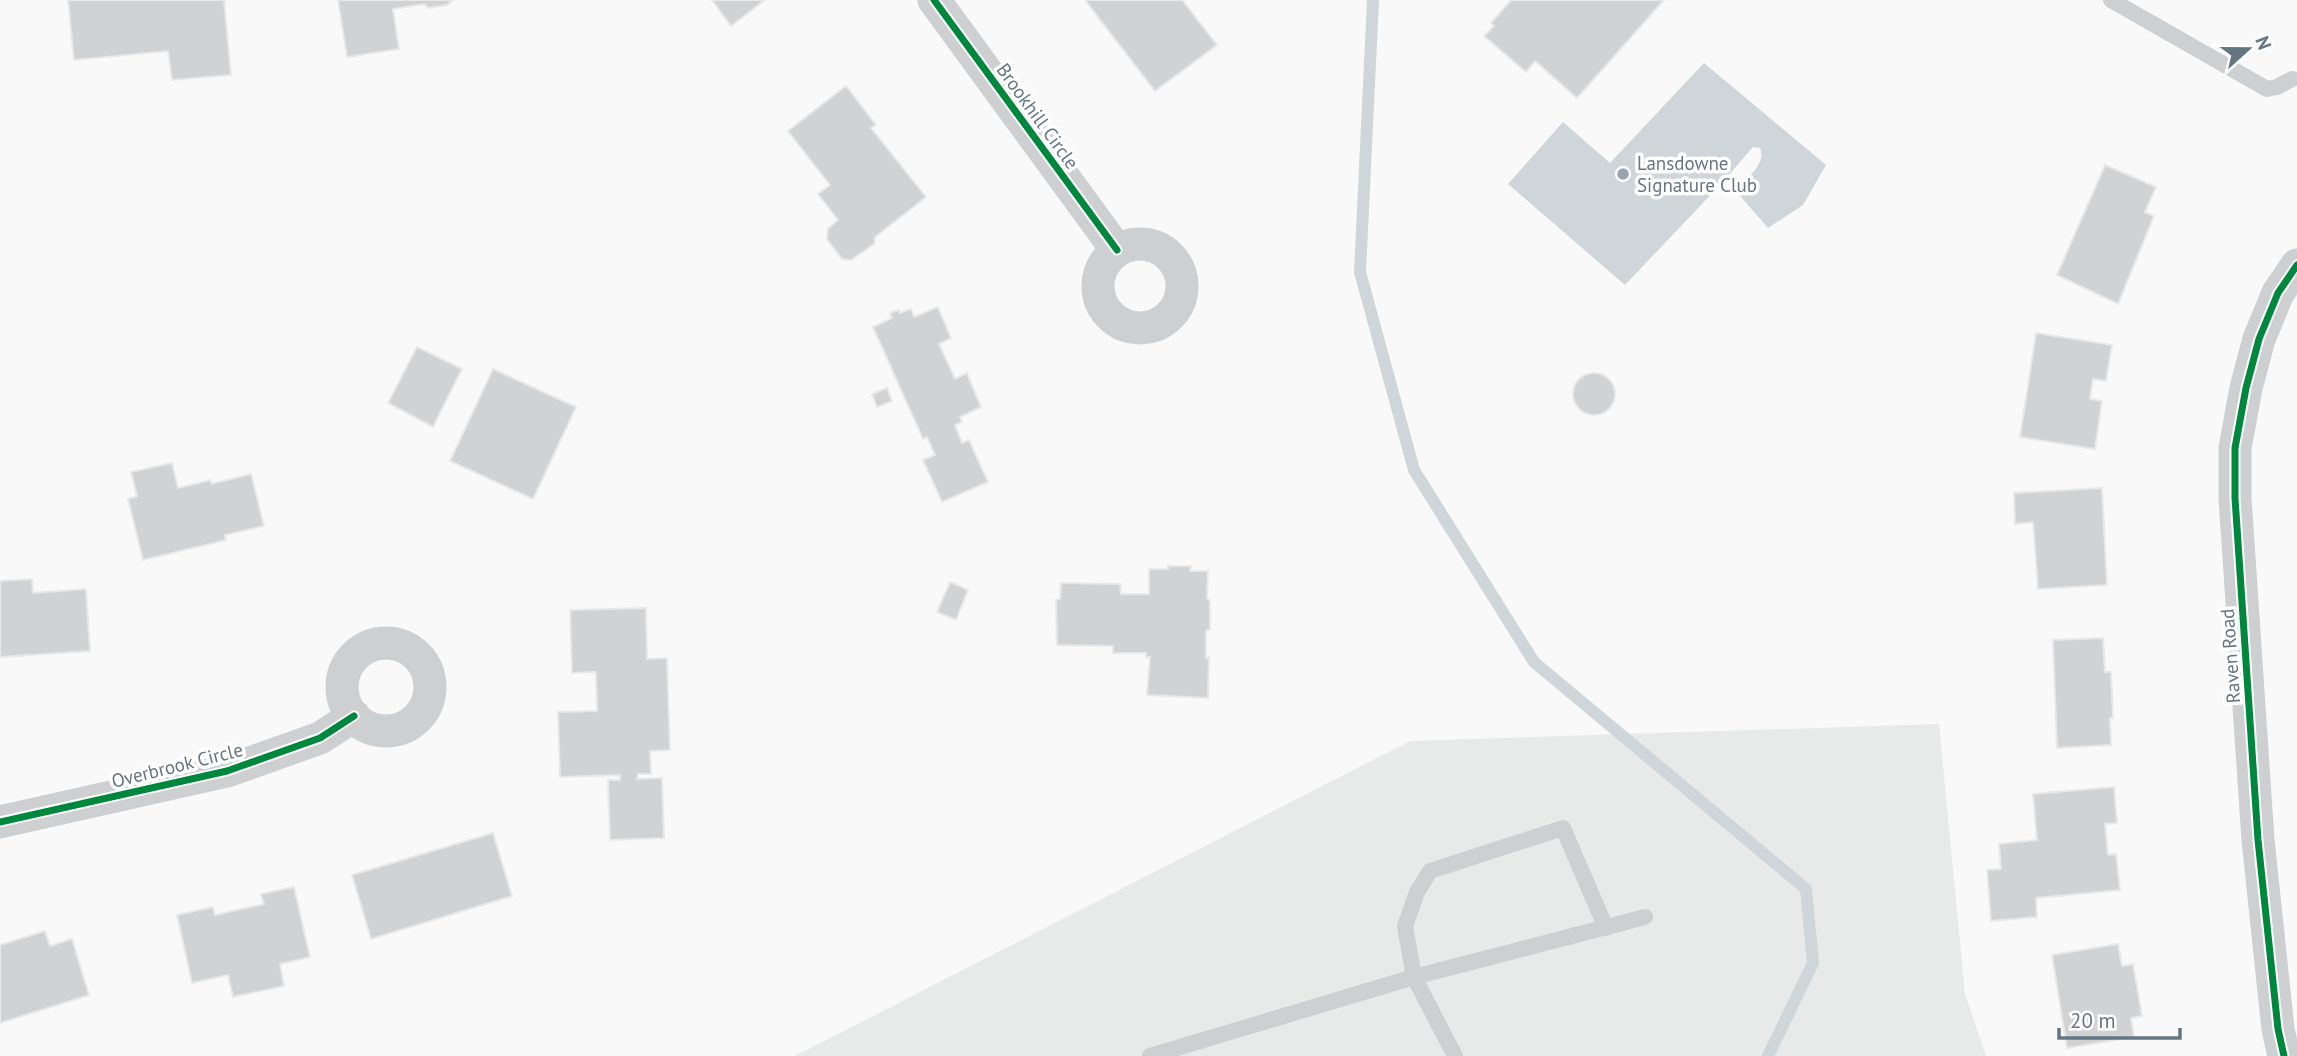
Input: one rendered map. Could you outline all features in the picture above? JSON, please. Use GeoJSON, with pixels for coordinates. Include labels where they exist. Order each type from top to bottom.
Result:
{"type":"FeatureCollection","features":[{"type":"Feature","properties":{"kind":"street","name":"Brookhill Circle"},"geometry":{"type":"LineString","coordinates":[[934,0],[1117,250]]}},
{"type":"Feature","properties":{"kind":"street","name":"Raven Road"},"geometry":{"type":"LineString","coordinates":[[2284,1056],[2277,1028],[2258,840],[2235,498],[2235,448],[2246,388],[2259,339],[2278,293],[2297,265]]}},
{"type":"Feature","properties":{"kind":"street","name":"Overbrook Circle"},"geometry":{"type":"LineString","coordinates":[[0,822],[227,771],[320,738],[354,716]]}},
{"type":"Feature","properties":{"kind":"lane"},"geometry":{"type":"LineString","coordinates":[[2111,0],[2267,89],[2277,87],[2295,75]]}},
{"type":"Feature","properties":{"kind":"lane"},"geometry":{"type":"LineString","coordinates":[[1455,1056],[1414,977],[1405,926],[1417,892],[1430,871],[1563,828],[1606,928]]}},
{"type":"Feature","properties":{"kind":"lane"},"geometry":{"type":"LineString","coordinates":[[1150,1056],[1414,977],[1645,917]]}},
{"type":"Feature","properties":{"kind":"shaded area","name":"Lansdowne Signature Club"},"geometry":{"type":"Polygon","coordinates":[[[1704,63],[1826,165],[1803,205],[1768,228],[1735,190],[1761,160],[1760,148],[1753,147],[1625,285],[1508,184],[1563,122],[1610,163],[1704,63]]]}},
{"type":"Feature","properties":{"kind":"shaded area"},"geometry":{"type":"Polygon","coordinates":[[[1939,724],[1965,994],[1986,1056],[795,1056],[1410,741],[1939,724]]]}},
{"type":"Feature","properties":{"kind":"building"},"geometry":{"type":"Polygon","coordinates":[[[68,0],[224,0],[231,75],[172,80],[168,51],[74,60],[68,0]]]}},
{"type":"Feature","properties":{"kind":"building"},"geometry":{"type":"Polygon","coordinates":[[[338,0],[453,0],[447,5],[429,8],[424,4],[393,9],[399,49],[347,57],[338,0]]]}},
{"type":"Feature","properties":{"kind":"building"},"geometry":{"type":"Polygon","coordinates":[[[712,0],[765,0],[731,26],[712,0]]]}},
{"type":"Feature","properties":{"kind":"building"},"geometry":{"type":"Polygon","coordinates":[[[1085,0],[1182,0],[1217,45],[1155,91],[1085,0]]]}},
{"type":"Feature","properties":{"kind":"building"},"geometry":{"type":"Polygon","coordinates":[[[1511,0],[1664,0],[1577,98],[1535,61],[1526,72],[1484,36],[1494,26],[1491,23],[1511,0]]]}},
{"type":"Feature","properties":{"kind":"building"},"geometry":{"type":"Polygon","coordinates":[[[846,86],[876,125],[871,128],[926,197],[875,237],[874,244],[851,260],[842,259],[827,239],[828,229],[838,220],[818,194],[830,185],[788,131],[846,86]]]}},
{"type":"Feature","properties":{"kind":"building"},"geometry":{"type":"Polygon","coordinates":[[[2105,165],[2156,187],[2145,212],[2154,216],[2118,304],[2057,275],[2105,165]]]}},
{"type":"Feature","properties":{"kind":"building"},"geometry":{"type":"Polygon","coordinates":[[[938,307],[951,338],[939,344],[955,379],[967,373],[981,407],[960,417],[962,422],[955,425],[962,443],[969,440],[988,482],[942,502],[923,460],[935,455],[927,437],[923,439],[873,327],[892,318],[890,313],[899,310],[900,313],[911,309],[914,317],[938,307]]]}},
{"type":"Feature","properties":{"kind":"building"},"geometry":{"type":"Polygon","coordinates":[[[2036,333],[2112,345],[2106,381],[2093,379],[2090,399],[2102,401],[2095,449],[2020,437],[2036,333]]]}},
{"type":"Feature","properties":{"kind":"building"},"geometry":{"type":"Polygon","coordinates":[[[417,347],[462,369],[433,427],[388,403],[417,347]]]}},
{"type":"Feature","properties":{"kind":"building"},"geometry":{"type":"Polygon","coordinates":[[[493,369],[576,407],[533,499],[450,461],[493,369]]]}},
{"type":"Feature","properties":{"kind":"building"},"geometry":{"type":"Polygon","coordinates":[[[1594,373],[1609,379],[1615,394],[1609,409],[1594,415],[1579,409],[1573,394],[1579,379],[1594,373]]]}},
{"type":"Feature","properties":{"kind":"building"},"geometry":{"type":"Polygon","coordinates":[[[887,388],[892,401],[877,407],[872,394],[887,388]]]}},
{"type":"Feature","properties":{"kind":"building"},"geometry":{"type":"Polygon","coordinates":[[[172,463],[178,488],[211,480],[211,484],[251,474],[264,526],[225,535],[226,540],[143,560],[128,499],[137,496],[131,472],[172,463]]]}},
{"type":"Feature","properties":{"kind":"building"},"geometry":{"type":"Polygon","coordinates":[[[2102,488],[2107,585],[2038,589],[2033,522],[2015,524],[2014,493],[2102,488]]]}},
{"type":"Feature","properties":{"kind":"building"},"geometry":{"type":"Polygon","coordinates":[[[1168,566],[1191,566],[1190,571],[1208,571],[1208,698],[1147,695],[1150,657],[1146,657],[1146,653],[1113,653],[1113,646],[1057,645],[1056,600],[1060,599],[1061,583],[1120,584],[1121,594],[1149,594],[1149,569],[1168,569],[1168,566]]]}},
{"type":"Feature","properties":{"kind":"building"},"geometry":{"type":"Polygon","coordinates":[[[32,579],[33,593],[86,589],[90,651],[0,657],[0,581],[32,579]]]}},
{"type":"Feature","properties":{"kind":"building"},"geometry":{"type":"Polygon","coordinates":[[[950,582],[968,590],[956,620],[937,612],[950,582]]]}},
{"type":"Feature","properties":{"kind":"building"},"geometry":{"type":"Polygon","coordinates":[[[646,608],[647,659],[667,658],[670,750],[650,751],[651,774],[638,774],[637,779],[662,778],[664,838],[610,840],[608,780],[620,780],[620,775],[560,777],[558,712],[597,711],[596,672],[572,673],[570,610],[646,608]]]}},
{"type":"Feature","properties":{"kind":"building"},"geometry":{"type":"Polygon","coordinates":[[[2103,638],[2105,672],[2111,672],[2111,745],[2057,748],[2053,640],[2103,638]]]}},
{"type":"Feature","properties":{"kind":"building"},"geometry":{"type":"Polygon","coordinates":[[[2114,787],[2117,823],[2105,824],[2108,855],[2116,854],[2120,890],[2036,898],[2037,917],[1991,921],[1987,870],[2001,869],[1999,844],[2037,840],[2033,794],[2114,787]]]}},
{"type":"Feature","properties":{"kind":"building"},"geometry":{"type":"Polygon","coordinates":[[[493,833],[512,896],[371,939],[352,875],[493,833]]]}},
{"type":"Feature","properties":{"kind":"building"},"geometry":{"type":"Polygon","coordinates":[[[294,887],[310,957],[280,964],[284,986],[233,997],[228,975],[192,983],[177,915],[213,907],[215,915],[264,904],[261,894],[294,887]]]}},
{"type":"Feature","properties":{"kind":"building"},"geometry":{"type":"Polygon","coordinates":[[[45,931],[50,946],[72,939],[89,995],[0,1023],[0,945],[45,931]]]}},
{"type":"Feature","properties":{"kind":"building"},"geometry":{"type":"Polygon","coordinates":[[[2118,944],[2122,966],[2133,964],[2142,1016],[2131,1018],[2134,1037],[2067,1048],[2052,955],[2118,944]]]}},
{"type":"Feature","properties":{"kind":"waterway"},"geometry":{"type":"LineString","coordinates":[[1373,0],[1360,272],[1414,470],[1534,662],[1806,889],[1813,963],[1768,1056]]}},
{"type":"Feature","properties":{"kind":"cycle path"},"geometry":{"type":"LineString","coordinates":[[934,0],[1117,250]]}},
{"type":"Feature","properties":{"kind":"cycle path"},"geometry":{"type":"LineString","coordinates":[[2284,1056],[2278,1029],[2258,840],[2235,498],[2235,448],[2246,388],[2259,339],[2278,293],[2297,265]]}},
{"type":"Feature","properties":{"kind":"cycle path"},"geometry":{"type":"LineString","coordinates":[[0,822],[227,771],[320,738],[354,716]]}},
{"type":"Feature","properties":{"kind":"place","name":"Lansdowne Signature Club"},"geometry":{"type":"Point","coordinates":[1623,174]}}]}
